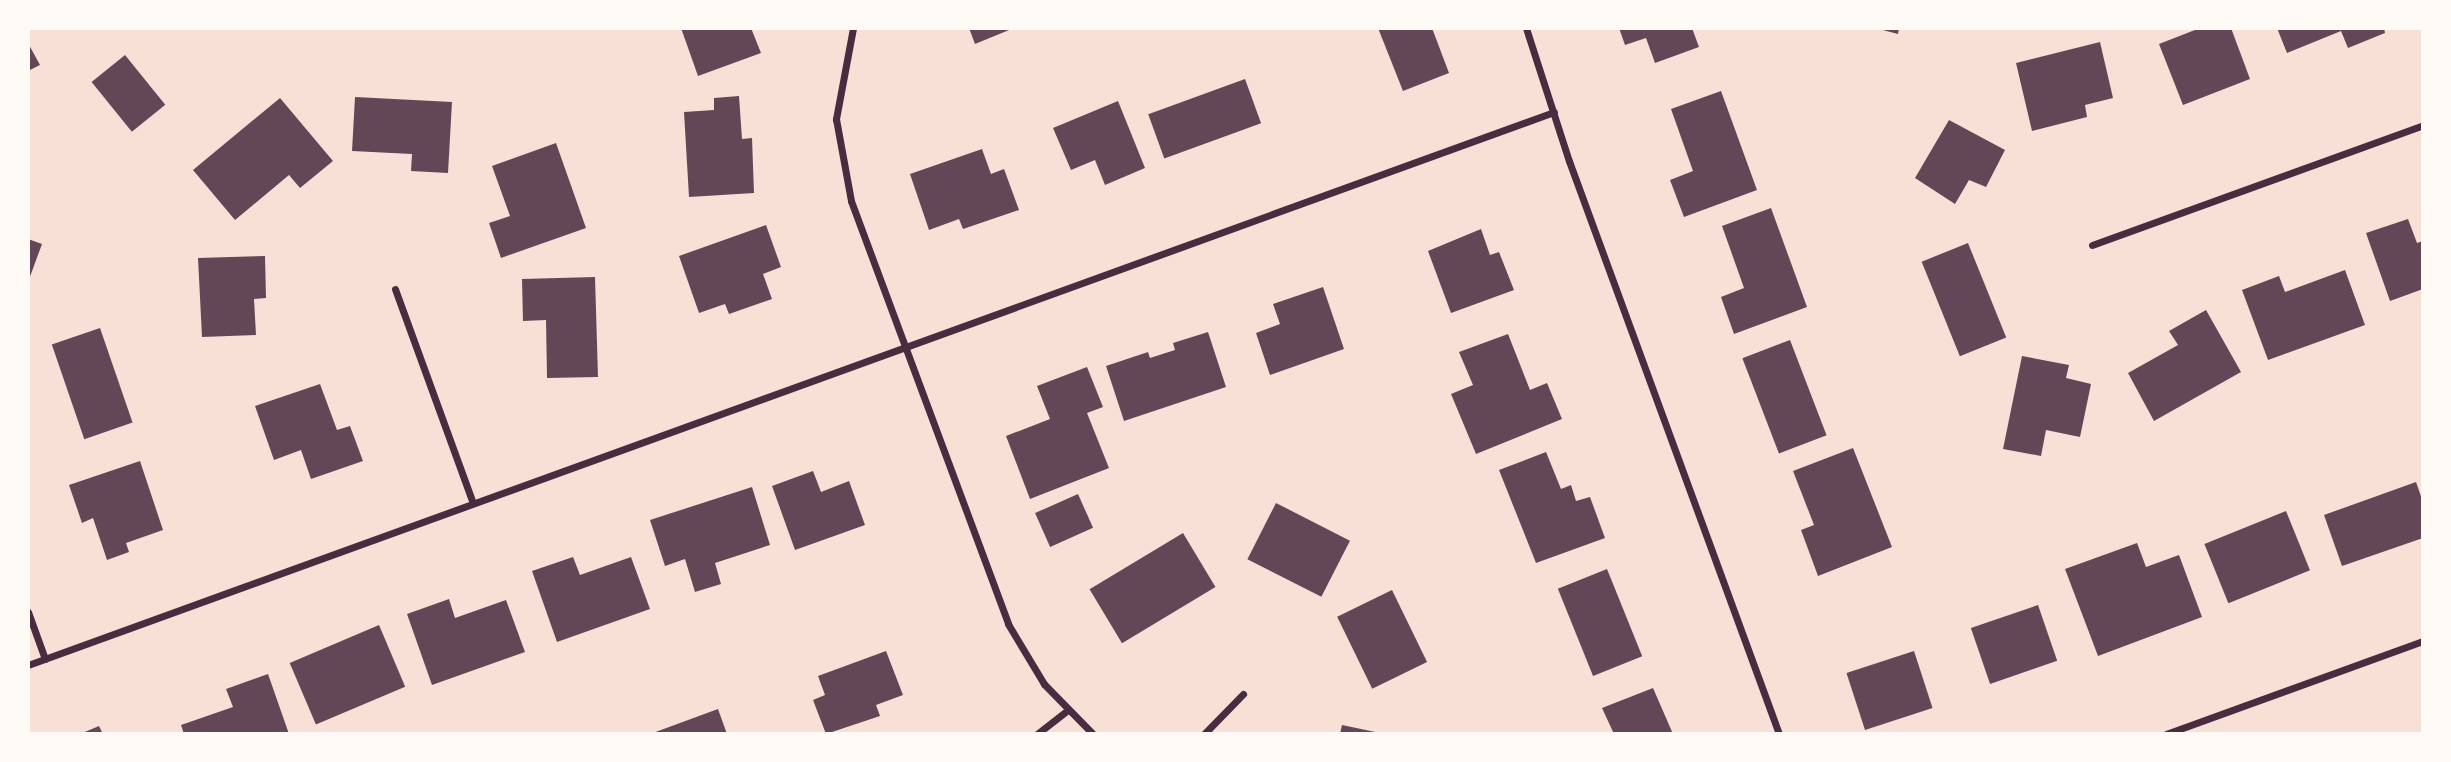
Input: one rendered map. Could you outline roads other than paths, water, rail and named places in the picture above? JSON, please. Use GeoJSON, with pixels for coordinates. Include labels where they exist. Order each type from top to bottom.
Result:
{"type":"FeatureCollection","features":[{"type":"Feature","properties":{"kind":"street"},"geometry":{"type":"LineString","coordinates":[[853,28],[838,90],[838,147],[851,201],[1007,624],[1044,684],[1066,711],[1093,734]]}},
{"type":"Feature","properties":{"kind":"street"},"geometry":{"type":"LineString","coordinates":[[1526,28],[1779,734]]}},
{"type":"Feature","properties":{"kind":"street"},"geometry":{"type":"LineString","coordinates":[[28,665],[1554,112]]}},
{"type":"Feature","properties":{"kind":"street"},"geometry":{"type":"LineString","coordinates":[[2092,245],[2423,125]]}},
{"type":"Feature","properties":{"kind":"street"},"geometry":{"type":"LineString","coordinates":[[395,289],[473,503]]}},
{"type":"Feature","properties":{"kind":"street"},"geometry":{"type":"LineString","coordinates":[[28,612],[45,659]]}},
{"type":"Feature","properties":{"kind":"street"},"geometry":{"type":"LineString","coordinates":[[2166,734],[2423,641]]}},
{"type":"Feature","properties":{"kind":"street"},"geometry":{"type":"LineString","coordinates":[[1204,734],[1243,694]]}},
{"type":"Feature","properties":{"kind":"street"},"geometry":{"type":"LineString","coordinates":[[1038,734],[1066,711]]}}]}
